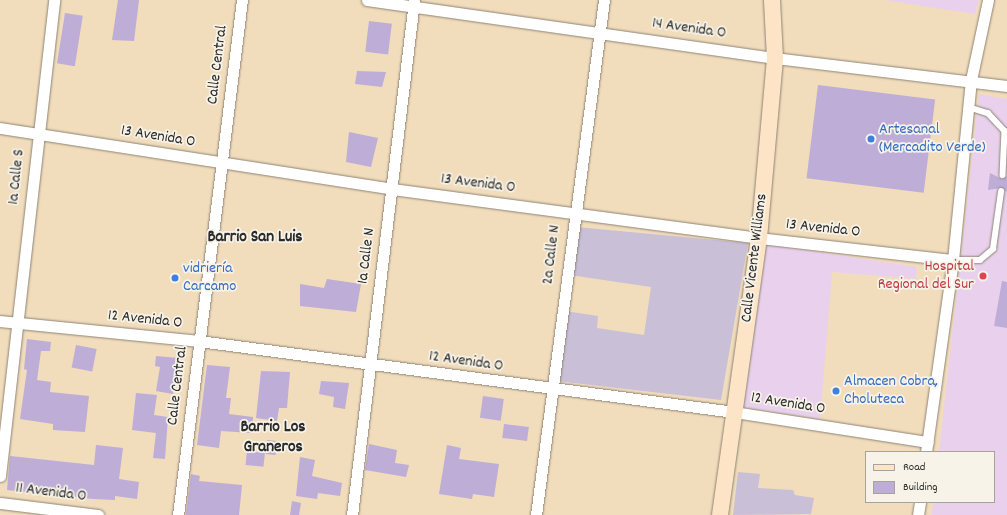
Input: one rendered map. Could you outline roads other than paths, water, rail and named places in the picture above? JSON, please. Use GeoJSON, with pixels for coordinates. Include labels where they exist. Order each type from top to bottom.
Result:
{"type":"FeatureCollection","features":[{"type":"Feature","properties":{"kind":"main road","name":"Calle Vicente Williams"},"geometry":{"type":"LineString","coordinates":[[720,515],[759,238],[775,58],[772,0]]}},
{"type":"Feature","properties":{"kind":"street","name":"1a Calle S"},"geometry":{"type":"LineString","coordinates":[[0,476],[54,0]]}},
{"type":"Feature","properties":{"kind":"street","name":"Calle Central"},"geometry":{"type":"LineString","coordinates":[[178,515],[242,0]]}},
{"type":"Feature","properties":{"kind":"street","name":"14 Avenida O"},"geometry":{"type":"LineString","coordinates":[[367,0],[414,4],[775,58],[971,80],[1007,86]]}},
{"type":"Feature","properties":{"kind":"street","name":"2a Calle N"},"geometry":{"type":"LineString","coordinates":[[536,515],[574,212],[601,33],[604,0]]}},
{"type":"Feature","properties":{"kind":"street"},"geometry":{"type":"LineString","coordinates":[[927,447],[953,260],[971,80],[988,0]]}},
{"type":"Feature","properties":{"kind":"street","name":"1a Calle N"},"geometry":{"type":"LineString","coordinates":[[352,515],[414,4]]}},
{"type":"Feature","properties":{"kind":"street","name":"13 Avenida O"},"geometry":{"type":"LineString","coordinates":[[0,128],[392,189],[574,212],[759,238],[953,260]]}},
{"type":"Feature","properties":{"kind":"street","name":"12 Avenida O"},"geometry":{"type":"LineString","coordinates":[[0,321],[199,341],[551,390],[734,412],[927,447]]}},
{"type":"Feature","properties":{"kind":"street","name":"11 Avenida O"},"geometry":{"type":"LineString","coordinates":[[0,503],[98,515]]}},
{"type":"Feature","properties":{"kind":"street"},"geometry":{"type":"LineString","coordinates":[[918,515],[920,503]]}},
{"type":"Feature","properties":{"kind":"lane"},"geometry":{"type":"LineString","coordinates":[[968,107],[988,113],[1005,131],[1003,175]]}},
{"type":"Feature","properties":{"kind":"lane"},"geometry":{"type":"LineString","coordinates":[[953,260],[980,260],[993,249],[1001,192]]}},
{"type":"Feature","properties":{"kind":"place","name":"Artesanal (Mercadito Verde)"},"geometry":{"type":"Point","coordinates":[871,139]}},
{"type":"Feature","properties":{"kind":"place","name":"Hospital Regional del Sur"},"geometry":{"type":"Point","coordinates":[983,276]}},
{"type":"Feature","properties":{"kind":"place","name":"vidriería Carcamo"},"geometry":{"type":"Point","coordinates":[175,278]}},
{"type":"Feature","properties":{"kind":"place","name":"Almacen Cobra, Choluteca"},"geometry":{"type":"Point","coordinates":[836,391]}},
{"type":"Feature","properties":{"kind":"district","name":"Barrio San Luis"},"geometry":{"type":"Point","coordinates":[255,239]}},
{"type":"Feature","properties":{"kind":"district","name":"Barrio Los Graneros"},"geometry":{"type":"Point","coordinates":[273,439]}}]}
